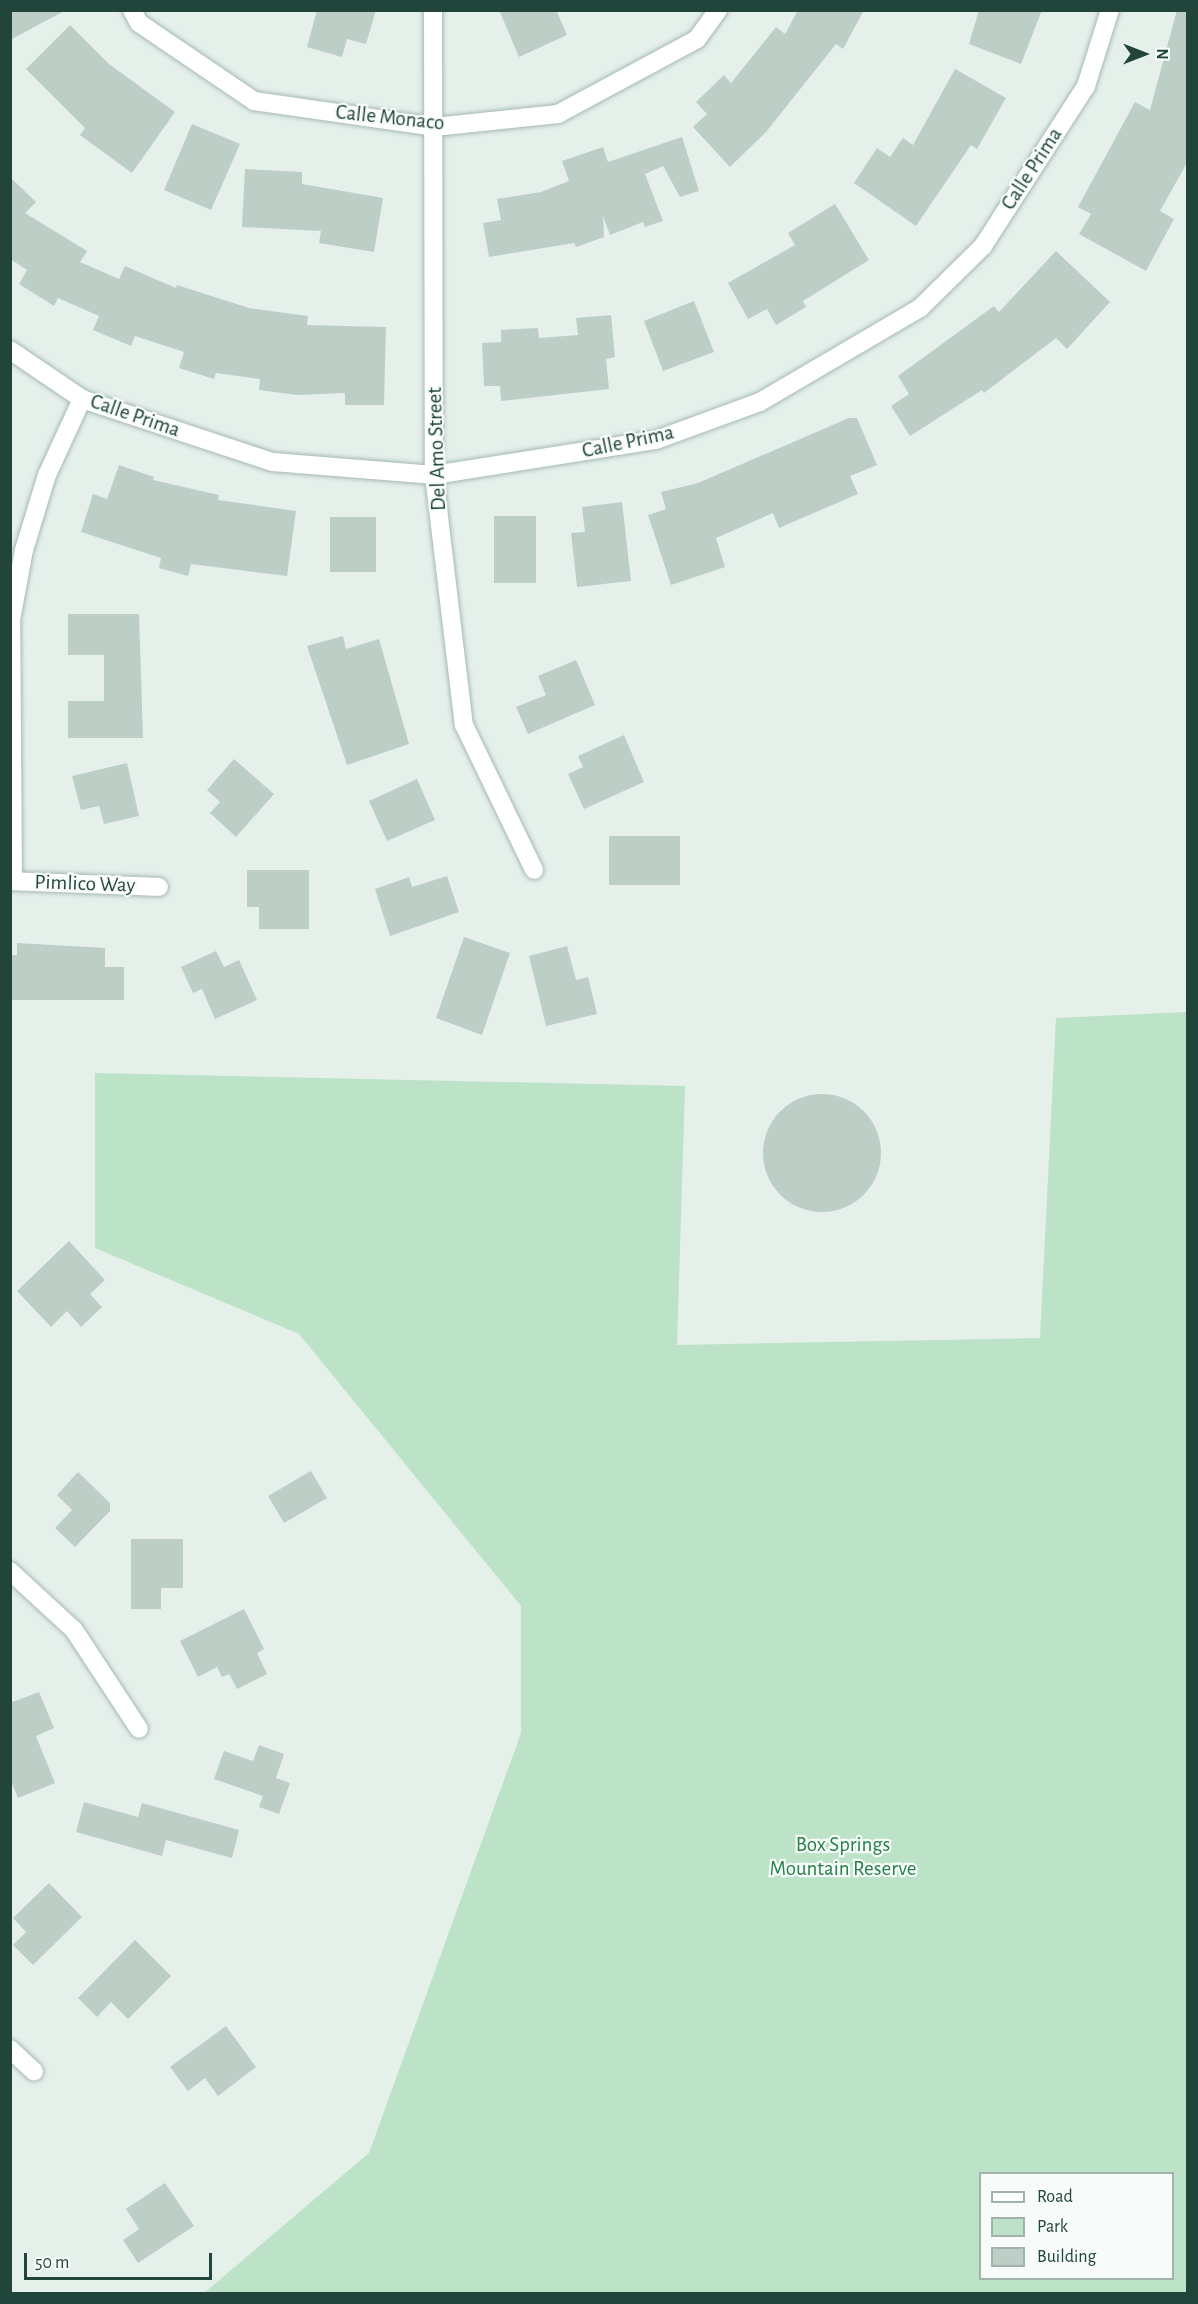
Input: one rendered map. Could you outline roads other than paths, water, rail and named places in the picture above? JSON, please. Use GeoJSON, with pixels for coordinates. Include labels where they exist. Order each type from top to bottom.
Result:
{"type":"FeatureCollection","features":[{"type":"Feature","properties":{"kind":"street","name":"Calle Monaco"},"geometry":{"type":"LineString","coordinates":[[132,10],[140,22],[254,101],[434,127],[558,114],[697,39],[718,10]]}},
{"type":"Feature","properties":{"kind":"street","name":"Del Amo Street"},"geometry":{"type":"LineString","coordinates":[[434,10],[434,475],[464,724],[534,870]]}},
{"type":"Feature","properties":{"kind":"street","name":"Calle Prima"},"geometry":{"type":"LineString","coordinates":[[10,350],[82,399],[273,462],[434,475],[656,440],[760,402],[920,308],[983,246],[1086,86],[1110,10]]}},
{"type":"Feature","properties":{"kind":"street"},"geometry":{"type":"LineString","coordinates":[[12,881],[11,620],[24,550],[46,475],[82,399]]}},
{"type":"Feature","properties":{"kind":"street","name":"Pimlico Way"},"geometry":{"type":"LineString","coordinates":[[12,881],[159,887]]}},
{"type":"Feature","properties":{"kind":"street"},"geometry":{"type":"LineString","coordinates":[[10,1570],[75,1630],[140,1729]]}},
{"type":"Feature","properties":{"kind":"street"},"geometry":{"type":"LineString","coordinates":[[10,2049],[34,2071]]}},
{"type":"Feature","properties":{"kind":"park label","name":"Box Springs Mountain Reserve"},"geometry":{"type":"Point","coordinates":[843,1857]}}]}
